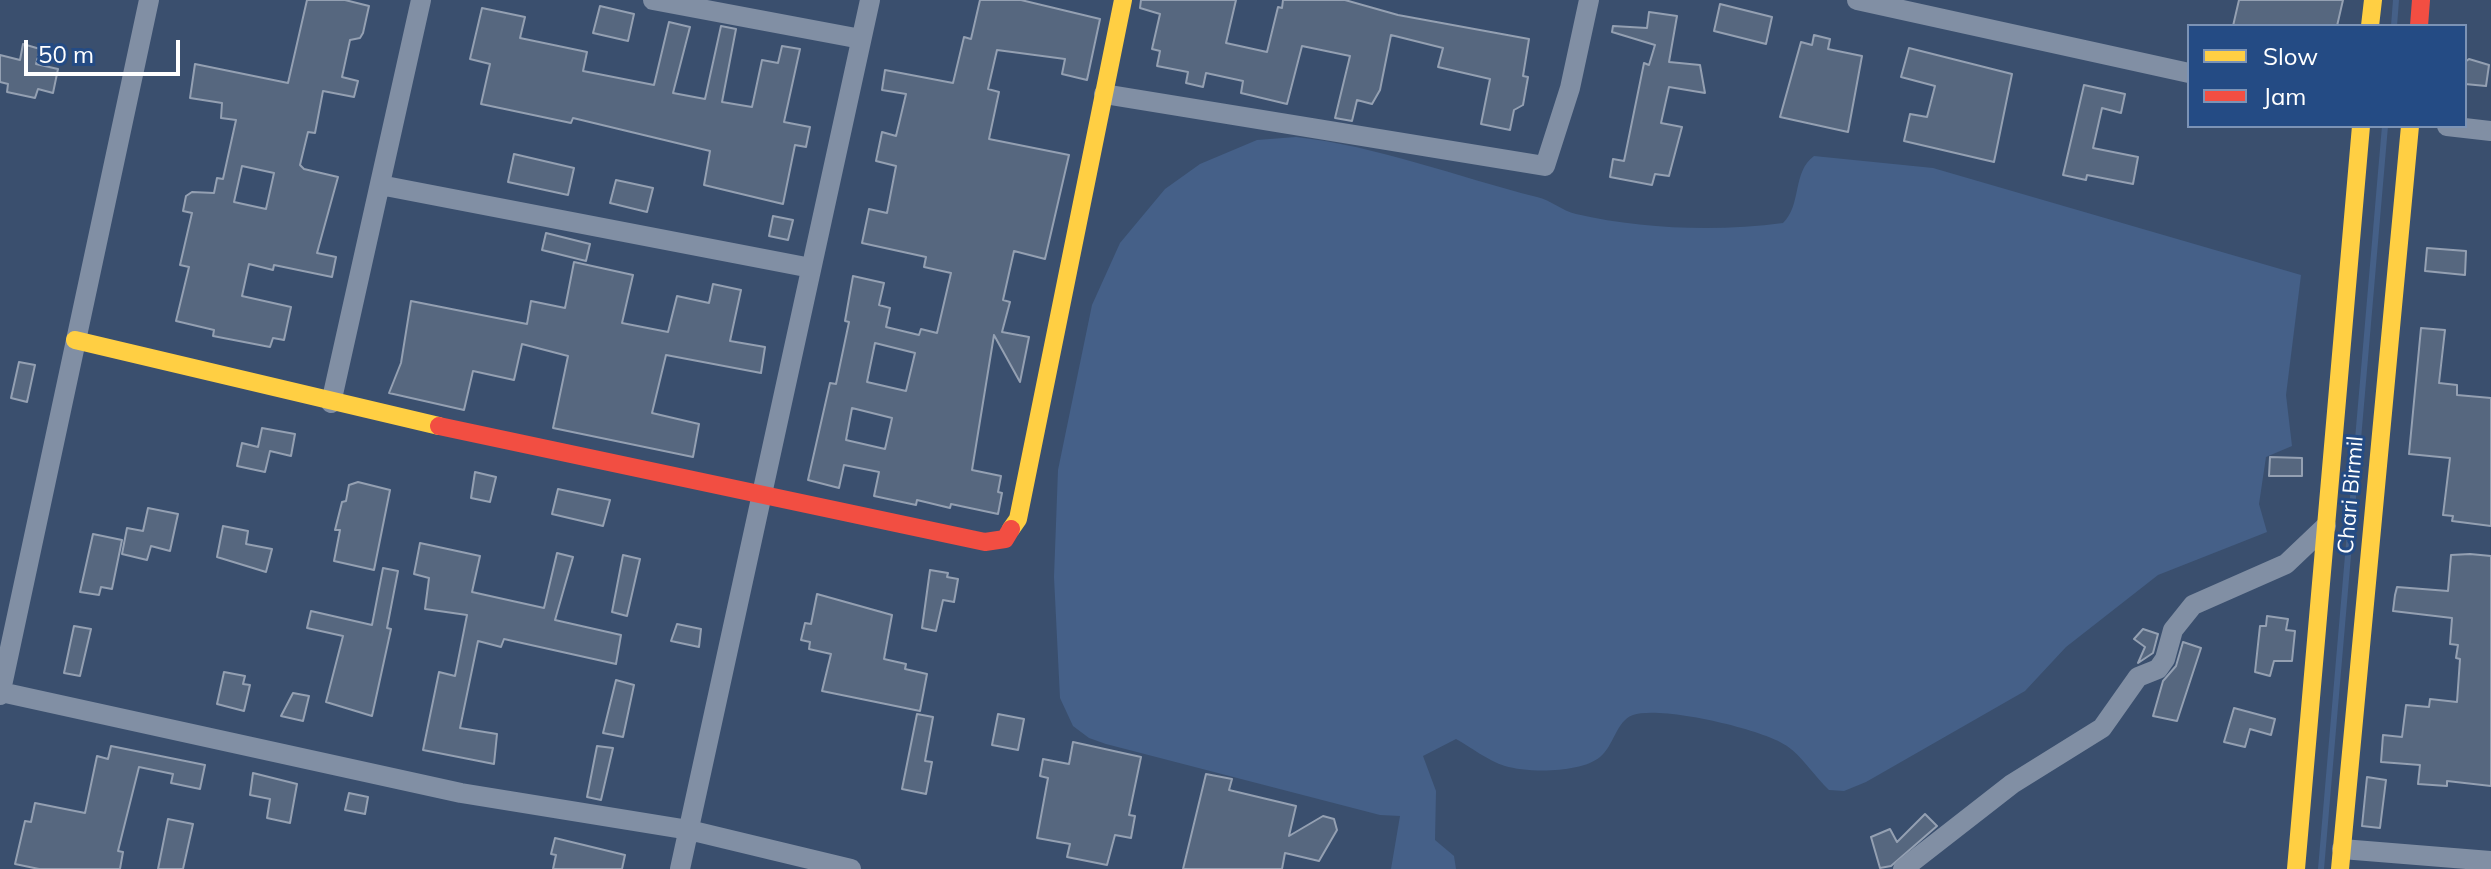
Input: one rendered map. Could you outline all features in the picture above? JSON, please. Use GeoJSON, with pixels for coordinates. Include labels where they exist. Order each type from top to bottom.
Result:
{"type":"FeatureCollection","features":[{"type":"Feature","properties":{"kind":"street"},"geometry":{"type":"LineString","coordinates":[[149,0],[0,694],[461,793],[689,830],[851,869]]}},
{"type":"Feature","properties":{"kind":"street"},"geometry":{"type":"LineString","coordinates":[[331,403],[421,0]]}},
{"type":"Feature","properties":{"kind":"street"},"geometry":{"type":"LineString","coordinates":[[653,0],[861,39]]}},
{"type":"Feature","properties":{"kind":"street"},"geometry":{"type":"LineString","coordinates":[[680,869],[870,0]]}},
{"type":"Feature","properties":{"kind":"street"},"geometry":{"type":"LineString","coordinates":[[75,340],[331,403],[985,542],[1005,539],[1018,519],[1123,0]]}},
{"type":"Feature","properties":{"kind":"street"},"geometry":{"type":"LineString","coordinates":[[1104,94],[1545,166],[1570,88],[1589,0]]}},
{"type":"Feature","properties":{"kind":"street"},"geometry":{"type":"LineString","coordinates":[[1857,0],[1951,9],[2187,72]]}},
{"type":"Feature","properties":{"kind":"street"},"geometry":{"type":"LineString","coordinates":[[2370,24],[2373,0]]}},
{"type":"Feature","properties":{"kind":"street"},"geometry":{"type":"LineString","coordinates":[[2419,24],[2421,0]]}},
{"type":"Feature","properties":{"kind":"street","name":"Chari Birmil"},"geometry":{"type":"LineString","coordinates":[[2296,869],[2361,128]]}},
{"type":"Feature","properties":{"kind":"street","name":"Chari Birmil"},"geometry":{"type":"LineString","coordinates":[[2341,859],[2410,128]]}},
{"type":"Feature","properties":{"kind":"street"},"geometry":{"type":"LineString","coordinates":[[2465,128],[2491,131]]}},
{"type":"Feature","properties":{"kind":"street"},"geometry":{"type":"LineString","coordinates":[[380,185],[811,268]]}},
{"type":"Feature","properties":{"kind":"street"},"geometry":{"type":"LineString","coordinates":[[1903,869],[2012,784],[2102,728],[2138,677],[2158,669],[2165,659],[2173,630],[2193,605],[2286,564],[2326,526]]}},
{"type":"Feature","properties":{"kind":"street"},"geometry":{"type":"LineString","coordinates":[[2341,859],[2491,861]]}},
{"type":"Feature","properties":{"kind":"water"},"geometry":{"type":"Polygon","coordinates":[[[1296,137],[1357,147],[1417,163],[1542,198],[1576,214],[1679,228],[1732,228],[1783,223],[1793,207],[1803,171],[1814,156],[1933,168],[2301,275],[2286,395],[2292,446],[2266,457],[2259,504],[2267,532],[2158,575],[2066,647],[2025,691],[1866,782],[1844,791],[1829,790],[1793,750],[1775,739],[1711,720],[1665,713],[1646,713],[1627,718],[1600,757],[1568,769],[1527,770],[1505,766],[1456,739],[1423,756],[1436,791],[1435,840],[1454,856],[1456,869],[1391,869],[1400,816],[1380,815],[1106,744],[1089,738],[1073,726],[1060,698],[1054,577],[1058,470],[1092,305],[1120,243],[1165,189],[1200,164],[1257,140],[1296,137]]]}},
{"type":"Feature","properties":{"kind":"building"},"geometry":{"type":"Polygon","coordinates":[[[307,0],[345,0],[369,6],[363,33],[360,38],[350,40],[342,77],[358,81],[354,97],[323,91],[315,133],[308,132],[300,165],[304,169],[338,177],[317,253],[336,257],[332,277],[274,265],[273,270],[249,264],[242,296],[291,307],[284,340],[273,338],[270,347],[213,336],[214,330],[176,321],[189,267],[180,265],[192,213],[183,211],[186,196],[192,192],[214,193],[217,178],[223,179],[236,120],[221,118],[222,103],[190,98],[195,64],[288,83],[307,0]],[[242,166],[234,202],[266,209],[274,173],[242,166]]]}},
{"type":"Feature","properties":{"kind":"building"},"geometry":{"type":"Polygon","coordinates":[[[980,0],[1021,0],[1100,19],[1087,80],[1062,74],[1065,59],[997,50],[988,89],[999,92],[989,139],[1069,155],[1045,259],[1014,251],[1003,300],[1010,302],[1002,332],[1029,337],[1020,382],[994,335],[972,470],[1001,476],[998,514],[951,504],[950,508],[917,500],[916,505],[874,496],[879,472],[844,465],[839,488],[808,480],[830,383],[836,384],[849,322],[845,321],[853,276],[884,283],[879,305],[890,308],[886,327],[919,335],[921,329],[937,333],[951,273],[924,267],[926,257],[862,243],[869,209],[887,213],[896,166],[876,161],[882,132],[896,136],[906,94],[882,90],[885,70],[953,83],[964,37],[971,39],[980,0]],[[875,343],[867,382],[906,391],[915,353],[875,343]],[[852,408],[846,440],[885,449],[892,418],[852,408]]]}},
{"type":"Feature","properties":{"kind":"building"},"geometry":{"type":"Polygon","coordinates":[[[1141,0],[1236,0],[1226,43],[1267,52],[1278,7],[1282,8],[1283,0],[1345,0],[1398,15],[1529,39],[1523,76],[1528,77],[1523,105],[1514,110],[1510,130],[1481,124],[1490,79],[1438,67],[1443,48],[1391,35],[1380,90],[1372,104],[1357,100],[1352,121],[1335,118],[1350,56],[1302,46],[1287,104],[1241,93],[1243,81],[1206,73],[1203,87],[1186,83],[1188,72],[1157,66],[1160,51],[1152,49],[1160,14],[1140,8],[1141,0]]]}},
{"type":"Feature","properties":{"kind":"building"},"geometry":{"type":"Polygon","coordinates":[[[2239,0],[2343,0],[2337,24],[2233,24],[2239,0]]]}},
{"type":"Feature","properties":{"kind":"building"},"geometry":{"type":"Polygon","coordinates":[[[1720,4],[1772,17],[1766,44],[1714,31],[1720,4]]]}},
{"type":"Feature","properties":{"kind":"building"},"geometry":{"type":"Polygon","coordinates":[[[600,6],[634,14],[628,41],[593,33],[600,6]]]}},
{"type":"Feature","properties":{"kind":"building"},"geometry":{"type":"Polygon","coordinates":[[[482,8],[525,17],[520,38],[587,52],[583,71],[654,85],[669,22],[690,27],[673,93],[705,99],[721,26],[736,29],[722,102],[752,107],[762,60],[778,63],[782,46],[800,49],[784,122],[810,127],[806,147],[795,145],[783,204],[704,185],[710,151],[573,118],[571,123],[481,104],[490,64],[470,59],[482,8]]]}},
{"type":"Feature","properties":{"kind":"building"},"geometry":{"type":"Polygon","coordinates":[[[1649,12],[1677,16],[1669,62],[1700,65],[1705,93],[1669,87],[1661,123],[1682,127],[1669,176],[1655,174],[1652,185],[1610,177],[1613,159],[1624,161],[1644,63],[1649,65],[1655,45],[1612,32],[1613,26],[1647,28],[1649,12]]]}},
{"type":"Feature","properties":{"kind":"building"},"geometry":{"type":"Polygon","coordinates":[[[1814,35],[1830,39],[1828,49],[1862,56],[1848,132],[1780,117],[1801,42],[1812,45],[1814,35]]]}},
{"type":"Feature","properties":{"kind":"building"},"geometry":{"type":"Polygon","coordinates":[[[23,44],[40,49],[36,64],[58,69],[53,93],[38,89],[35,98],[7,92],[8,84],[0,82],[0,55],[20,60],[23,44]]]}},
{"type":"Feature","properties":{"kind":"building"},"geometry":{"type":"Polygon","coordinates":[[[1909,48],[2012,74],[1994,162],[1904,141],[1910,114],[1927,117],[1935,86],[1901,77],[1909,48]]]}},
{"type":"Feature","properties":{"kind":"building"},"geometry":{"type":"Polygon","coordinates":[[[2467,60],[2489,65],[2486,86],[2467,84],[2467,60]]]}},
{"type":"Feature","properties":{"kind":"building"},"geometry":{"type":"Polygon","coordinates":[[[2084,85],[2125,94],[2121,113],[2102,108],[2093,148],[2138,157],[2133,184],[2087,175],[2086,180],[2063,175],[2084,85]]]}},
{"type":"Feature","properties":{"kind":"building"},"geometry":{"type":"Polygon","coordinates":[[[514,154],[574,168],[568,195],[508,182],[514,154]]]}},
{"type":"Feature","properties":{"kind":"building"},"geometry":{"type":"Polygon","coordinates":[[[616,180],[653,188],[647,212],[610,203],[616,180]]]}},
{"type":"Feature","properties":{"kind":"building"},"geometry":{"type":"Polygon","coordinates":[[[773,216],[793,220],[788,240],[769,236],[773,216]]]}},
{"type":"Feature","properties":{"kind":"building"},"geometry":{"type":"Polygon","coordinates":[[[546,233],[590,244],[586,261],[542,250],[546,233]]]}},
{"type":"Feature","properties":{"kind":"building"},"geometry":{"type":"Polygon","coordinates":[[[2427,248],[2466,251],[2465,275],[2425,271],[2427,248]]]}},
{"type":"Feature","properties":{"kind":"building"},"geometry":{"type":"Polygon","coordinates":[[[574,262],[633,275],[622,323],[668,332],[677,296],[709,303],[713,284],[741,290],[730,341],[765,347],[761,373],[666,355],[652,413],[699,424],[693,457],[553,428],[568,356],[522,344],[514,380],[473,371],[464,410],[389,393],[401,363],[411,301],[527,324],[531,301],[565,308],[574,262]]]}},
{"type":"Feature","properties":{"kind":"building"},"geometry":{"type":"Polygon","coordinates":[[[2421,328],[2445,330],[2439,383],[2457,385],[2457,395],[2491,398],[2491,526],[2452,521],[2453,516],[2443,515],[2450,458],[2409,454],[2421,328]]]}},
{"type":"Feature","properties":{"kind":"building"},"geometry":{"type":"Polygon","coordinates":[[[19,362],[35,365],[27,402],[11,398],[19,362]]]}},
{"type":"Feature","properties":{"kind":"building"},"geometry":{"type":"Polygon","coordinates":[[[262,428],[295,434],[291,456],[270,451],[265,472],[237,466],[242,443],[258,447],[262,428]]]}},
{"type":"Feature","properties":{"kind":"building"},"geometry":{"type":"Polygon","coordinates":[[[2270,457],[2302,458],[2302,476],[2269,476],[2270,457]]]}},
{"type":"Feature","properties":{"kind":"building"},"geometry":{"type":"Polygon","coordinates":[[[475,472],[496,477],[490,502],[471,498],[475,472]]]}},
{"type":"Feature","properties":{"kind":"building"},"geometry":{"type":"Polygon","coordinates":[[[358,482],[390,490],[374,570],[334,561],[340,530],[335,530],[342,502],[346,501],[349,485],[358,482]]]}},
{"type":"Feature","properties":{"kind":"building"},"geometry":{"type":"Polygon","coordinates":[[[558,489],[610,500],[603,526],[552,514],[558,489]]]}},
{"type":"Feature","properties":{"kind":"building"},"geometry":{"type":"Polygon","coordinates":[[[148,508],[178,514],[170,551],[151,546],[147,560],[122,554],[127,528],[143,531],[148,508]]]}},
{"type":"Feature","properties":{"kind":"building"},"geometry":{"type":"Polygon","coordinates":[[[223,526],[248,531],[246,544],[272,549],[266,572],[217,557],[223,526]]]}},
{"type":"Feature","properties":{"kind":"building"},"geometry":{"type":"Polygon","coordinates":[[[93,534],[122,540],[112,589],[101,587],[99,595],[80,592],[93,534]]]}},
{"type":"Feature","properties":{"kind":"building"},"geometry":{"type":"Polygon","coordinates":[[[420,543],[480,556],[472,592],[544,608],[557,553],[573,557],[555,620],[621,635],[616,664],[504,639],[501,647],[478,641],[460,728],[497,734],[494,764],[423,750],[439,672],[455,676],[467,615],[425,609],[429,578],[414,574],[420,543]]]}},
{"type":"Feature","properties":{"kind":"building"},"geometry":{"type":"Polygon","coordinates":[[[623,555],[640,559],[627,616],[612,612],[623,555]]]}},
{"type":"Feature","properties":{"kind":"building"},"geometry":{"type":"Polygon","coordinates":[[[2451,555],[2491,556],[2491,786],[2447,781],[2447,786],[2418,784],[2420,765],[2381,762],[2383,735],[2402,737],[2406,705],[2429,707],[2430,699],[2457,702],[2460,659],[2456,658],[2458,645],[2450,644],[2452,618],[2393,611],[2395,595],[2397,587],[2448,591],[2451,555]]]}},
{"type":"Feature","properties":{"kind":"building"},"geometry":{"type":"Polygon","coordinates":[[[383,568],[398,571],[387,628],[391,629],[372,716],[326,702],[343,636],[307,628],[311,611],[372,625],[383,568]]]}},
{"type":"Feature","properties":{"kind":"building"},"geometry":{"type":"Polygon","coordinates":[[[930,570],[948,573],[947,577],[958,579],[954,602],[943,600],[936,631],[922,628],[930,570]]]}},
{"type":"Feature","properties":{"kind":"building"},"geometry":{"type":"Polygon","coordinates":[[[817,594],[892,615],[884,659],[906,664],[905,669],[927,674],[920,711],[822,691],[831,654],[809,649],[810,642],[801,640],[805,623],[811,624],[817,594]]]}},
{"type":"Feature","properties":{"kind":"building"},"geometry":{"type":"Polygon","coordinates":[[[2267,616],[2288,619],[2286,630],[2295,631],[2292,661],[2274,661],[2270,676],[2255,672],[2260,626],[2266,626],[2267,616]]]}},
{"type":"Feature","properties":{"kind":"building"},"geometry":{"type":"Polygon","coordinates":[[[677,624],[701,629],[699,647],[671,641],[677,624]]]}},
{"type":"Feature","properties":{"kind":"building"},"geometry":{"type":"Polygon","coordinates":[[[74,626],[91,629],[80,676],[64,673],[74,626]]]}},
{"type":"Feature","properties":{"kind":"building"},"geometry":{"type":"Polygon","coordinates":[[[2143,629],[2158,634],[2153,653],[2138,663],[2145,647],[2134,639],[2143,629]]]}},
{"type":"Feature","properties":{"kind":"building"},"geometry":{"type":"Polygon","coordinates":[[[2183,642],[2201,648],[2177,721],[2153,716],[2163,681],[2176,666],[2183,642]]]}},
{"type":"Feature","properties":{"kind":"building"},"geometry":{"type":"Polygon","coordinates":[[[224,672],[245,676],[243,684],[250,685],[244,711],[217,704],[224,672]]]}},
{"type":"Feature","properties":{"kind":"building"},"geometry":{"type":"Polygon","coordinates":[[[616,680],[634,685],[623,737],[603,733],[616,680]]]}},
{"type":"Feature","properties":{"kind":"building"},"geometry":{"type":"Polygon","coordinates":[[[293,693],[309,696],[303,721],[281,716],[293,693]]]}},
{"type":"Feature","properties":{"kind":"building"},"geometry":{"type":"Polygon","coordinates":[[[2234,708],[2275,719],[2271,735],[2250,729],[2245,747],[2224,742],[2234,708]]]}},
{"type":"Feature","properties":{"kind":"building"},"geometry":{"type":"Polygon","coordinates":[[[917,714],[933,717],[925,761],[932,762],[926,794],[902,789],[917,714]]]}},
{"type":"Feature","properties":{"kind":"building"},"geometry":{"type":"Polygon","coordinates":[[[998,714],[1024,719],[1018,750],[992,745],[998,714]]]}},
{"type":"Feature","properties":{"kind":"building"},"geometry":{"type":"Polygon","coordinates":[[[1073,742],[1141,757],[1129,815],[1135,816],[1131,838],[1115,835],[1107,865],[1067,857],[1070,844],[1037,838],[1048,778],[1040,776],[1043,759],[1069,764],[1073,742]]]}},
{"type":"Feature","properties":{"kind":"building"},"geometry":{"type":"Polygon","coordinates":[[[111,746],[205,765],[200,789],[171,783],[173,774],[139,767],[118,851],[123,852],[120,869],[39,869],[15,864],[25,821],[31,822],[35,803],[85,813],[97,756],[108,759],[111,746]]]}},
{"type":"Feature","properties":{"kind":"building"},"geometry":{"type":"Polygon","coordinates":[[[597,746],[613,748],[601,800],[587,797],[597,746]]]}},
{"type":"Feature","properties":{"kind":"building"},"geometry":{"type":"Polygon","coordinates":[[[253,773],[297,784],[290,823],[267,818],[270,799],[250,795],[253,773]]]}},
{"type":"Feature","properties":{"kind":"building"},"geometry":{"type":"Polygon","coordinates":[[[1206,774],[1232,779],[1229,790],[1296,806],[1289,836],[1323,816],[1334,819],[1337,830],[1319,861],[1285,853],[1282,869],[1183,869],[1206,774]]]}},
{"type":"Feature","properties":{"kind":"building"},"geometry":{"type":"Polygon","coordinates":[[[2367,777],[2386,780],[2380,828],[2362,826],[2367,777]]]}},
{"type":"Feature","properties":{"kind":"building"},"geometry":{"type":"Polygon","coordinates":[[[349,793],[368,797],[365,814],[345,810],[349,793]]]}},
{"type":"Feature","properties":{"kind":"building"},"geometry":{"type":"Polygon","coordinates":[[[1925,814],[1937,826],[1891,866],[1880,868],[1871,837],[1890,829],[1897,842],[1925,814]]]}},
{"type":"Feature","properties":{"kind":"building"},"geometry":{"type":"Polygon","coordinates":[[[168,819],[193,824],[183,869],[158,869],[168,819]]]}},
{"type":"Feature","properties":{"kind":"building"},"geometry":{"type":"Polygon","coordinates":[[[555,838],[625,855],[622,869],[553,869],[556,855],[551,854],[555,838]]]}},
{"type":"Feature","properties":{"kind":"waterway"},"geometry":{"type":"LineString","coordinates":[[2394,24],[2396,0]]}},
{"type":"Feature","properties":{"kind":"waterway"},"geometry":{"type":"LineString","coordinates":[[2321,869],[2385,128]]}},
{"type":"Feature","properties":{"kind":"traffic: slow"},"geometry":{"type":"LineString","coordinates":[[1011,529],[1018,519],[1123,0]]}},
{"type":"Feature","properties":{"kind":"traffic: slow"},"geometry":{"type":"LineString","coordinates":[[2370,24],[2373,0]]}},
{"type":"Feature","properties":{"kind":"traffic: slow"},"geometry":{"type":"LineString","coordinates":[[2296,869],[2361,128]]}},
{"type":"Feature","properties":{"kind":"traffic: slow"},"geometry":{"type":"LineString","coordinates":[[2340,869],[2410,128]]}},
{"type":"Feature","properties":{"kind":"traffic: slow"},"geometry":{"type":"LineString","coordinates":[[75,340],[439,426]]}},
{"type":"Feature","properties":{"kind":"traffic: jam"},"geometry":{"type":"LineString","coordinates":[[2419,24],[2421,0]]}},
{"type":"Feature","properties":{"kind":"traffic: jam"},"geometry":{"type":"LineString","coordinates":[[439,426],[985,542],[1005,539],[1011,529]]}}]}
